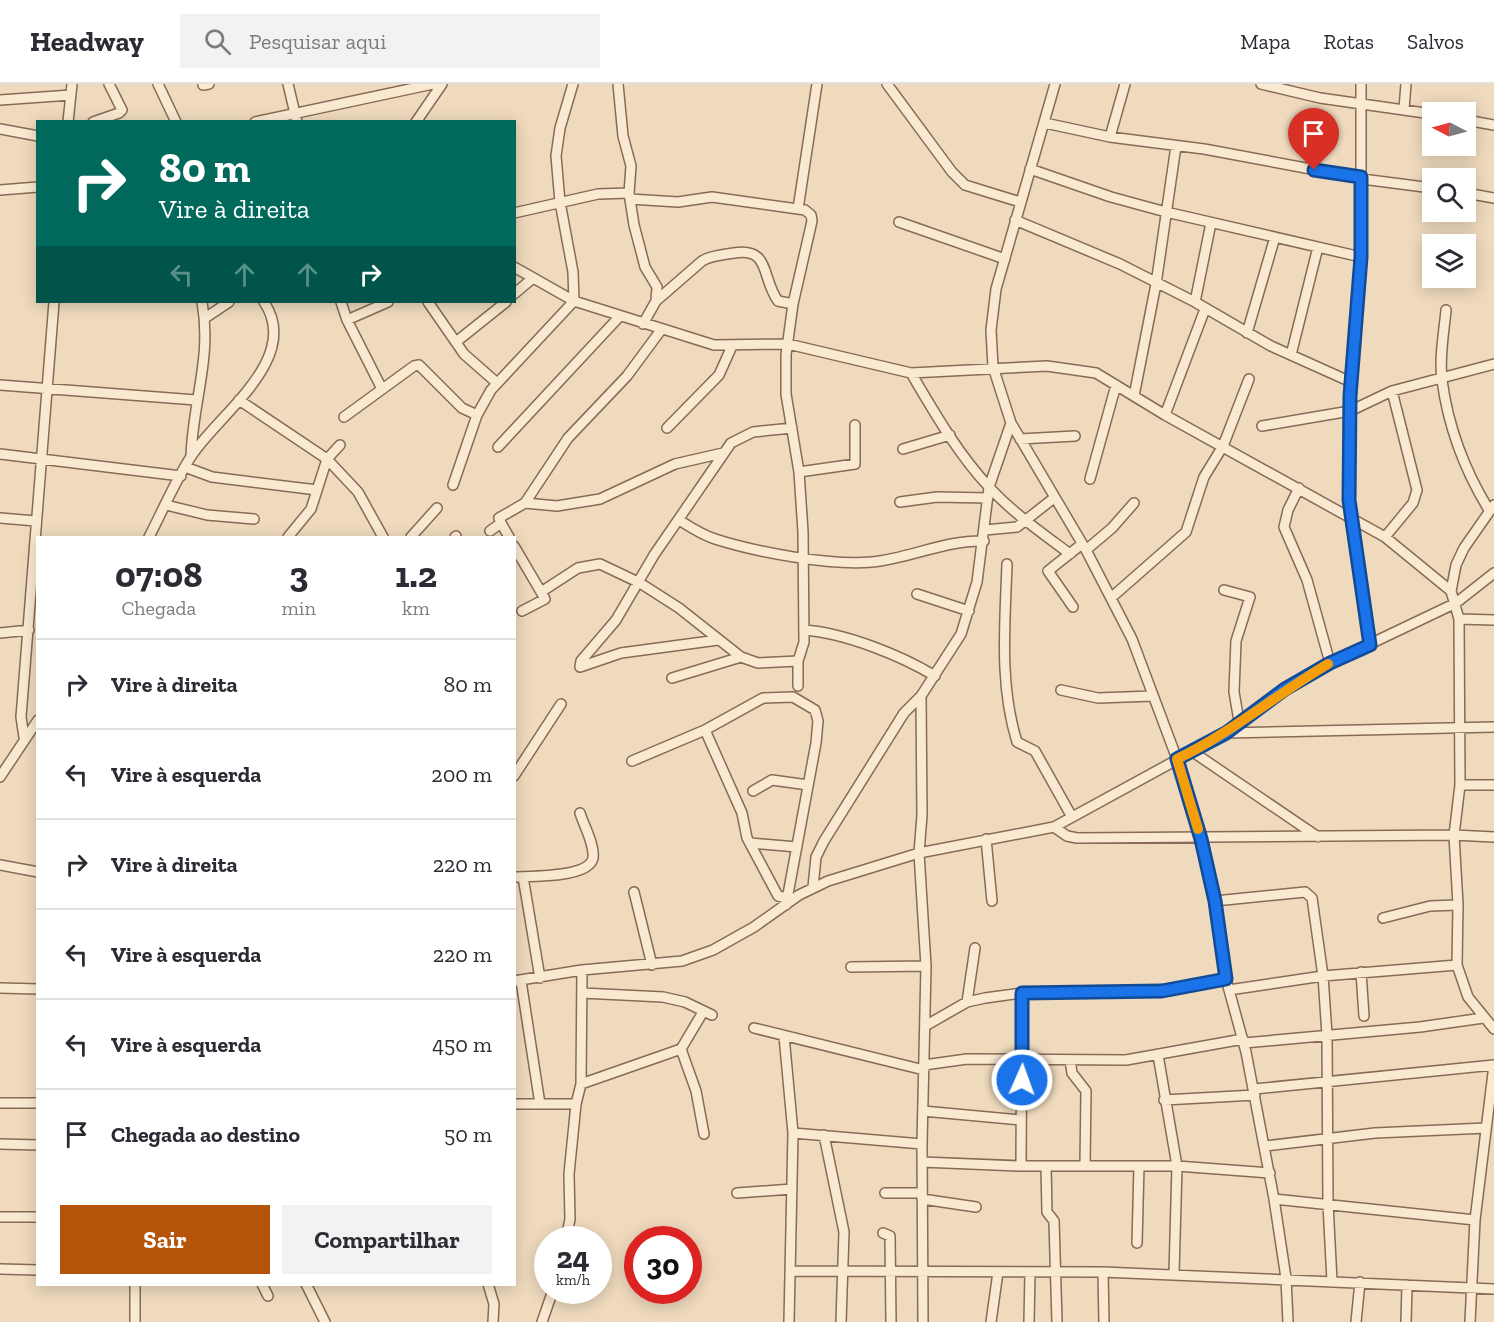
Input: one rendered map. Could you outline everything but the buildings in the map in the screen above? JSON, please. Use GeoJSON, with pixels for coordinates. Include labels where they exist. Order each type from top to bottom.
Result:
{"type":"FeatureCollection","features":[{"type":"Feature","properties":{"kind":"street"},"geometry":{"type":"LineString","coordinates":[[68,120],[72,84]]}},
{"type":"Feature","properties":{"kind":"street"},"geometry":{"type":"LineString","coordinates":[[100,120],[119,114],[122,110],[109,84]]}},
{"type":"Feature","properties":{"kind":"street"},"geometry":{"type":"LineString","coordinates":[[158,84],[175,120]]}},
{"type":"Feature","properties":{"kind":"street"},"geometry":{"type":"LineString","coordinates":[[288,84],[296,117]]}},
{"type":"Feature","properties":{"kind":"street"},"geometry":{"type":"LineString","coordinates":[[271,120],[296,117],[433,84]]}},
{"type":"Feature","properties":{"kind":"street"},"geometry":{"type":"LineString","coordinates":[[417,120],[442,84]]}},
{"type":"Feature","properties":{"kind":"street"},"geometry":{"type":"LineString","coordinates":[[453,484],[477,415],[497,383],[574,301],[573,272],[560,202],[556,156],[560,128],[573,84]]}},
{"type":"Feature","properties":{"kind":"street"},"geometry":{"type":"LineString","coordinates":[[618,84],[623,136],[631,166],[630,196],[645,267],[657,287],[656,301]]}},
{"type":"Feature","properties":{"kind":"street"},"geometry":{"type":"LineString","coordinates":[[798,209],[817,84]]}},
{"type":"Feature","properties":{"kind":"street"},"geometry":{"type":"LineString","coordinates":[[887,84],[952,172],[965,185],[1020,202]]}},
{"type":"Feature","properties":{"kind":"street"},"geometry":{"type":"LineString","coordinates":[[1055,84],[996,289],[991,330],[993,367],[1011,423],[1084,547],[1132,639],[1177,759],[1201,839],[1215,901],[1226,979],[1244,1041],[1265,1146],[1286,1278],[1288,1322]]}},
{"type":"Feature","properties":{"kind":"street"},"geometry":{"type":"LineString","coordinates":[[1110,137],[1125,84]]}},
{"type":"Feature","properties":{"kind":"street"},"geometry":{"type":"LineString","coordinates":[[1261,84],[1320,98],[1422,113]]}},
{"type":"Feature","properties":{"kind":"street"},"geometry":{"type":"LineString","coordinates":[[1361,84],[1361,257],[1351,382],[1349,500],[1370,645]]}},
{"type":"Feature","properties":{"kind":"street"},"geometry":{"type":"LineString","coordinates":[[1404,110],[1406,84]]}},
{"type":"Feature","properties":{"kind":"street"},"geometry":{"type":"LineString","coordinates":[[0,100],[71,95]]}},
{"type":"Feature","properties":{"kind":"street"},"geometry":{"type":"LineString","coordinates":[[1476,122],[1494,125]]}},
{"type":"Feature","properties":{"kind":"street"},"geometry":{"type":"LineString","coordinates":[[1045,123],[1110,137],[1422,186]]}},
{"type":"Feature","properties":{"kind":"street"},"geometry":{"type":"LineString","coordinates":[[0,129],[36,136]]}},
{"type":"Feature","properties":{"kind":"street"},"geometry":{"type":"LineString","coordinates":[[1134,396],[1156,284],[1176,146]]}},
{"type":"Feature","properties":{"kind":"street"},"geometry":{"type":"LineString","coordinates":[[1030,170],[1111,197],[1166,212],[1361,257]]}},
{"type":"Feature","properties":{"kind":"street"},"geometry":{"type":"LineString","coordinates":[[0,190],[36,187]]}},
{"type":"Feature","properties":{"kind":"street"},"geometry":{"type":"LineString","coordinates":[[516,213],[598,194],[678,202],[712,197],[805,210],[811,215],[812,221],[793,304],[788,344],[786,394],[799,472],[803,557],[804,630],[802,653],[798,661],[798,686]]}},
{"type":"Feature","properties":{"kind":"street"},"geometry":{"type":"LineString","coordinates":[[1476,195],[1494,198]]}},
{"type":"Feature","properties":{"kind":"street"},"geometry":{"type":"LineString","coordinates":[[1015,220],[1120,264],[1195,302],[1246,333],[1351,382]]}},
{"type":"Feature","properties":{"kind":"street"},"geometry":{"type":"LineString","coordinates":[[899,222],[1005,259]]}},
{"type":"Feature","properties":{"kind":"street"},"geometry":{"type":"LineString","coordinates":[[1195,302],[1211,223]]}},
{"type":"Feature","properties":{"kind":"street"},"geometry":{"type":"LineString","coordinates":[[1246,333],[1275,237]]}},
{"type":"Feature","properties":{"kind":"street"},"geometry":{"type":"LineString","coordinates":[[1291,355],[1318,247]]}},
{"type":"Feature","properties":{"kind":"street"},"geometry":{"type":"LineString","coordinates":[[643,324],[656,301],[708,257],[744,251],[752,252],[762,261],[769,287],[778,301],[793,304]]}},
{"type":"Feature","properties":{"kind":"street"},"geometry":{"type":"LineString","coordinates":[[516,268],[574,301],[714,345],[788,344],[911,373],[993,367],[1074,368],[1096,374],[1165,415],[1385,537],[1451,591]]}},
{"type":"Feature","properties":{"kind":"street"},"geometry":{"type":"LineString","coordinates":[[516,292],[533,278]]}},
{"type":"Feature","properties":{"kind":"street"},"geometry":{"type":"LineString","coordinates":[[24,737],[21,717],[54,303]]}},
{"type":"Feature","properties":{"kind":"street"},"geometry":{"type":"LineString","coordinates":[[191,457],[196,400],[207,342],[202,303]]}},
{"type":"Feature","properties":{"kind":"street"},"geometry":{"type":"LineString","coordinates":[[205,318],[228,303]]}},
{"type":"Feature","properties":{"kind":"street"},"geometry":{"type":"LineString","coordinates":[[152,536],[191,457],[239,400],[273,351],[276,339],[275,321],[265,303]]}},
{"type":"Feature","properties":{"kind":"street"},"geometry":{"type":"LineString","coordinates":[[341,303],[347,320],[381,389]]}},
{"type":"Feature","properties":{"kind":"street"},"geometry":{"type":"LineString","coordinates":[[347,320],[386,303]]}},
{"type":"Feature","properties":{"kind":"street"},"geometry":{"type":"LineString","coordinates":[[429,303],[476,367],[497,383]]}},
{"type":"Feature","properties":{"kind":"street"},"geometry":{"type":"LineString","coordinates":[[456,342],[505,303]]}},
{"type":"Feature","properties":{"kind":"street"},"geometry":{"type":"LineString","coordinates":[[1165,415],[1204,309]]}},
{"type":"Feature","properties":{"kind":"street"},"geometry":{"type":"LineString","coordinates":[[1446,310],[1442,378],[1463,460],[1473,485],[1491,507],[1464,548],[1456,565],[1451,591],[1460,619],[1460,785],[1454,835],[1458,905],[1456,965],[1468,997],[1494,1029]]}},
{"type":"Feature","properties":{"kind":"street"},"geometry":{"type":"LineString","coordinates":[[498,447],[620,316]]}},
{"type":"Feature","properties":{"kind":"street"},"geometry":{"type":"LineString","coordinates":[[508,536],[499,518],[525,503],[568,438],[627,376],[661,330]]}},
{"type":"Feature","properties":{"kind":"street"},"geometry":{"type":"LineString","coordinates":[[667,428],[718,375],[732,346]]}},
{"type":"Feature","properties":{"kind":"street"},"geometry":{"type":"LineString","coordinates":[[1262,426],[1350,411],[1392,391],[1494,364]]}},
{"type":"Feature","properties":{"kind":"street"},"geometry":{"type":"LineString","coordinates":[[344,417],[414,366],[419,365],[462,408],[477,415]]}},
{"type":"Feature","properties":{"kind":"street"},"geometry":{"type":"LineString","coordinates":[[911,373],[950,435],[989,487],[1025,521],[1070,554]]}},
{"type":"Feature","properties":{"kind":"street"},"geometry":{"type":"LineString","coordinates":[[1112,597],[1186,532],[1204,477],[1223,446],[1249,379]]}},
{"type":"Feature","properties":{"kind":"street"},"geometry":{"type":"LineString","coordinates":[[0,385],[196,400]]}},
{"type":"Feature","properties":{"kind":"street"},"geometry":{"type":"LineString","coordinates":[[1090,479],[1116,385]]}},
{"type":"Feature","properties":{"kind":"street"},"geometry":{"type":"LineString","coordinates":[[1385,537],[1413,503],[1417,490],[1392,391]]}},
{"type":"Feature","properties":{"kind":"street"},"geometry":{"type":"LineString","coordinates":[[239,400],[327,459],[358,492],[382,536]]}},
{"type":"Feature","properties":{"kind":"street"},"geometry":{"type":"LineString","coordinates":[[813,887],[816,857],[824,842],[904,713],[921,696],[961,634],[969,611],[984,541],[989,487],[1011,423]]}},
{"type":"Feature","properties":{"kind":"street"},"geometry":{"type":"LineString","coordinates":[[799,472],[855,464],[855,425]]}},
{"type":"Feature","properties":{"kind":"street"},"geometry":{"type":"LineString","coordinates":[[718,640],[621,653],[579,667],[581,661],[616,620],[640,583],[654,555],[723,453],[738,437],[753,432],[792,428]]}},
{"type":"Feature","properties":{"kind":"street"},"geometry":{"type":"LineString","coordinates":[[903,449],[950,435]]}},
{"type":"Feature","properties":{"kind":"street"},"geometry":{"type":"LineString","coordinates":[[1020,439],[1075,436]]}},
{"type":"Feature","properties":{"kind":"street"},"geometry":{"type":"LineString","coordinates":[[289,536],[311,508],[327,459],[340,445]]}},
{"type":"Feature","properties":{"kind":"street"},"geometry":{"type":"LineString","coordinates":[[525,503],[557,506],[600,499],[675,464],[723,453]]}},
{"type":"Feature","properties":{"kind":"street"},"geometry":{"type":"LineString","coordinates":[[0,454],[183,472],[317,490]]}},
{"type":"Feature","properties":{"kind":"street"},"geometry":{"type":"LineString","coordinates":[[1299,488],[1284,518],[1284,526],[1307,580],[1330,663]]}},
{"type":"Feature","properties":{"kind":"street"},"geometry":{"type":"LineString","coordinates":[[900,502],[937,497],[988,498]]}},
{"type":"Feature","properties":{"kind":"street"},"geometry":{"type":"LineString","coordinates":[[985,530],[1012,528],[1025,521],[1054,498]]}},
{"type":"Feature","properties":{"kind":"street"},"geometry":{"type":"LineString","coordinates":[[1073,607],[1048,573],[1070,554],[1112,528],[1134,503]]}},
{"type":"Feature","properties":{"kind":"street"},"geometry":{"type":"LineString","coordinates":[[166,505],[207,514],[254,519]]}},
{"type":"Feature","properties":{"kind":"street"},"geometry":{"type":"LineString","coordinates":[[412,536],[437,508]]}},
{"type":"Feature","properties":{"kind":"street"},"geometry":{"type":"LineString","coordinates":[[0,518],[36,521]]}},
{"type":"Feature","properties":{"kind":"street"},"geometry":{"type":"LineString","coordinates":[[679,519],[715,539],[803,557],[871,562],[915,555],[954,541],[984,541]]}},
{"type":"Feature","properties":{"kind":"street"},"geometry":{"type":"LineString","coordinates":[[490,531],[501,523]]}},
{"type":"Feature","properties":{"kind":"street"},"geometry":{"type":"LineString","coordinates":[[516,549],[544,599],[522,611]]}},
{"type":"Feature","properties":{"kind":"street"},"geometry":{"type":"LineString","coordinates":[[541,592],[588,564],[608,567],[640,583],[679,608],[741,657],[758,663],[798,661]]}},
{"type":"Feature","properties":{"kind":"street"},"geometry":{"type":"LineString","coordinates":[[1007,564],[1005,695],[1010,718],[1017,742],[1035,751],[1072,817]]}},
{"type":"Feature","properties":{"kind":"street"},"geometry":{"type":"LineString","coordinates":[[540,1104],[518,981],[582,970],[682,961],[713,950],[813,887],[919,853],[1054,827],[1226,733],[1239,721],[1285,689],[1330,663],[1455,603],[1494,573]]}},
{"type":"Feature","properties":{"kind":"street"},"geometry":{"type":"LineString","coordinates":[[1224,590],[1250,597],[1236,641],[1234,692],[1239,721]]}},
{"type":"Feature","properties":{"kind":"street"},"geometry":{"type":"LineString","coordinates":[[917,594],[969,611]]}},
{"type":"Feature","properties":{"kind":"street"},"geometry":{"type":"LineString","coordinates":[[1460,619],[1494,620]]}},
{"type":"Feature","properties":{"kind":"street"},"geometry":{"type":"LineString","coordinates":[[0,633],[29,630]]}},
{"type":"Feature","properties":{"kind":"street"},"geometry":{"type":"LineString","coordinates":[[804,630],[831,634],[898,658],[935,676]]}},
{"type":"Feature","properties":{"kind":"street"},"geometry":{"type":"LineString","coordinates":[[672,678],[741,657]]}},
{"type":"Feature","properties":{"kind":"street"},"geometry":{"type":"LineString","coordinates":[[1061,690],[1098,699],[1152,696]]}},
{"type":"Feature","properties":{"kind":"street"},"geometry":{"type":"LineString","coordinates":[[921,696],[922,828],[919,853],[926,966],[922,1144],[923,1322]]}},
{"type":"Feature","properties":{"kind":"street"},"geometry":{"type":"LineString","coordinates":[[632,761],[705,730],[763,698],[793,697],[804,701],[815,710],[818,721],[787,902]]}},
{"type":"Feature","properties":{"kind":"street"},"geometry":{"type":"LineString","coordinates":[[516,773],[561,704]]}},
{"type":"Feature","properties":{"kind":"street"},"geometry":{"type":"LineString","coordinates":[[0,777],[24,737],[36,722]]}},
{"type":"Feature","properties":{"kind":"street"},"geometry":{"type":"LineString","coordinates":[[1226,733],[1494,727]]}},
{"type":"Feature","properties":{"kind":"street"},"geometry":{"type":"LineString","coordinates":[[705,730],[742,813],[750,843],[778,896],[787,902]]}},
{"type":"Feature","properties":{"kind":"street"},"geometry":{"type":"LineString","coordinates":[[1193,752],[1318,837]]}},
{"type":"Feature","properties":{"kind":"street"},"geometry":{"type":"LineString","coordinates":[[753,791],[772,780],[808,785]]}},
{"type":"Feature","properties":{"kind":"street"},"geometry":{"type":"LineString","coordinates":[[1460,785],[1494,785]]}},
{"type":"Feature","properties":{"kind":"street"},"geometry":{"type":"LineString","coordinates":[[540,978],[519,877],[570,873],[588,867],[592,860],[592,850],[580,813]]}},
{"type":"Feature","properties":{"kind":"street"},"geometry":{"type":"LineString","coordinates":[[1054,827],[1067,836],[1077,838],[1201,839],[1454,835],[1494,837]]}},
{"type":"Feature","properties":{"kind":"street"},"geometry":{"type":"LineString","coordinates":[[986,839],[992,901]]}},
{"type":"Feature","properties":{"kind":"street"},"geometry":{"type":"LineString","coordinates":[[750,843],[797,847]]}},
{"type":"Feature","properties":{"kind":"street"},"geometry":{"type":"LineString","coordinates":[[0,865],[36,872]]}},
{"type":"Feature","properties":{"kind":"street"},"geometry":{"type":"LineString","coordinates":[[634,892],[652,965]]}},
{"type":"Feature","properties":{"kind":"street"},"geometry":{"type":"LineString","coordinates":[[1215,901],[1309,893],[1312,898],[1323,976],[1327,1035],[1328,1204],[1332,1281]]}},
{"type":"Feature","properties":{"kind":"street"},"geometry":{"type":"LineString","coordinates":[[1383,918],[1430,906],[1458,905]]}},
{"type":"Feature","properties":{"kind":"street"},"geometry":{"type":"LineString","coordinates":[[967,1002],[975,948]]}},
{"type":"Feature","properties":{"kind":"street"},"geometry":{"type":"LineString","coordinates":[[1229,990],[1323,976],[1456,965]]}},
{"type":"Feature","properties":{"kind":"street"},"geometry":{"type":"LineString","coordinates":[[851,967],[926,966]]}},
{"type":"Feature","properties":{"kind":"street"},"geometry":{"type":"LineString","coordinates":[[569,1226],[569,1174],[576,1104],[582,1083],[582,970]]}},
{"type":"Feature","properties":{"kind":"street"},"geometry":{"type":"LineString","coordinates":[[1361,972],[1364,1016]]}},
{"type":"Feature","properties":{"kind":"street"},"geometry":{"type":"LineString","coordinates":[[925,1026],[967,1002],[1022,993],[1162,991],[1226,979]]}},
{"type":"Feature","properties":{"kind":"street"},"geometry":{"type":"LineString","coordinates":[[0,988],[36,988]]}},
{"type":"Feature","properties":{"kind":"street"},"geometry":{"type":"LineString","coordinates":[[582,993],[663,997],[693,1005],[707,1014],[681,1049],[582,1083]]}},
{"type":"Feature","properties":{"kind":"street"},"geometry":{"type":"LineString","coordinates":[[1022,993],[1023,1060],[1020,1120],[1022,1166]]}},
{"type":"Feature","properties":{"kind":"street"},"geometry":{"type":"LineString","coordinates":[[754,1028],[924,1067],[967,1059],[1118,1060],[1244,1041],[1420,1028],[1483,1018]]}},
{"type":"Feature","properties":{"kind":"street"},"geometry":{"type":"LineString","coordinates":[[784,1036],[792,1133],[789,1322]]}},
{"type":"Feature","properties":{"kind":"street"},"geometry":{"type":"LineString","coordinates":[[681,1049],[696,1091],[704,1134]]}},
{"type":"Feature","properties":{"kind":"street"},"geometry":{"type":"LineString","coordinates":[[1158,1055],[1177,1166],[1174,1274]]}},
{"type":"Feature","properties":{"kind":"street"},"geometry":{"type":"LineString","coordinates":[[1070,1060],[1072,1073],[1086,1091],[1085,1165]]}},
{"type":"Feature","properties":{"kind":"street"},"geometry":{"type":"LineString","coordinates":[[1164,1100],[1494,1065],[1491,1116],[1486,1128],[1476,1220],[1470,1322]]}},
{"type":"Feature","properties":{"kind":"street"},"geometry":{"type":"LineString","coordinates":[[0,1103],[36,1103]]}},
{"type":"Feature","properties":{"kind":"street"},"geometry":{"type":"LineString","coordinates":[[516,1104],[576,1104]]}},
{"type":"Feature","properties":{"kind":"street"},"geometry":{"type":"LineString","coordinates":[[923,1111],[1020,1120]]}},
{"type":"Feature","properties":{"kind":"street"},"geometry":{"type":"LineString","coordinates":[[1265,1146],[1375,1133],[1486,1128]]}},
{"type":"Feature","properties":{"kind":"street"},"geometry":{"type":"LineString","coordinates":[[792,1133],[922,1144]]}},
{"type":"Feature","properties":{"kind":"street"},"geometry":{"type":"LineString","coordinates":[[824,1135],[844,1232],[841,1322]]}},
{"type":"Feature","properties":{"kind":"street"},"geometry":{"type":"LineString","coordinates":[[0,1144],[36,1145]]}},
{"type":"Feature","properties":{"kind":"street"},"geometry":{"type":"LineString","coordinates":[[922,1162],[1022,1166],[1177,1166],[1270,1173]]}},
{"type":"Feature","properties":{"kind":"street"},"geometry":{"type":"LineString","coordinates":[[1046,1166],[1047,1212],[1054,1221],[1057,1322]]}},
{"type":"Feature","properties":{"kind":"street"},"geometry":{"type":"LineString","coordinates":[[1137,1243],[1139,1166]]}},
{"type":"Feature","properties":{"kind":"street"},"geometry":{"type":"LineString","coordinates":[[737,1193],[792,1189]]}},
{"type":"Feature","properties":{"kind":"street"},"geometry":{"type":"LineString","coordinates":[[885,1193],[922,1196],[976,1206]]}},
{"type":"Feature","properties":{"kind":"street"},"geometry":{"type":"LineString","coordinates":[[1274,1199],[1476,1220]]}},
{"type":"Feature","properties":{"kind":"street"},"geometry":{"type":"LineString","coordinates":[[0,1217],[36,1217]]}},
{"type":"Feature","properties":{"kind":"street"},"geometry":{"type":"LineString","coordinates":[[883,1233],[890,1236],[891,1322]]}},
{"type":"Feature","properties":{"kind":"street"},"geometry":{"type":"LineString","coordinates":[[0,1269],[36,1270]]}},
{"type":"Feature","properties":{"kind":"street"},"geometry":{"type":"LineString","coordinates":[[791,1271],[1103,1272],[1286,1278],[1494,1289]]}},
{"type":"Feature","properties":{"kind":"street"},"geometry":{"type":"LineString","coordinates":[[991,1322],[998,1272]]}},
{"type":"Feature","properties":{"kind":"street"},"geometry":{"type":"LineString","coordinates":[[1029,1322],[1030,1272]]}},
{"type":"Feature","properties":{"kind":"street"},"geometry":{"type":"LineString","coordinates":[[1103,1272],[1104,1322]]}},
{"type":"Feature","properties":{"kind":"street"},"geometry":{"type":"LineString","coordinates":[[1356,1322],[1360,1282]]}},
{"type":"Feature","properties":{"kind":"street"},"geometry":{"type":"LineString","coordinates":[[1406,1322],[1407,1285]]}},
{"type":"Feature","properties":{"kind":"street"},"geometry":{"type":"LineString","coordinates":[[135,1286],[135,1322]]}},
{"type":"Feature","properties":{"kind":"street"},"geometry":{"type":"LineString","coordinates":[[263,1286],[268,1296]]}},
{"type":"Feature","properties":{"kind":"street"},"geometry":{"type":"LineString","coordinates":[[307,1286],[326,1322]]}},
{"type":"Feature","properties":{"kind":"street"},"geometry":{"type":"LineString","coordinates":[[489,1286],[494,1304],[493,1322]]}},
{"type":"Feature","properties":{"kind":"street"},"geometry":{"type":"LineString","coordinates":[[542,1322],[548,1304]]}},
{"type":"Feature","properties":{"kind":"slow traffic"},"geometry":{"type":"LineString","coordinates":[[1198,829],[1177,759],[1226,733],[1239,721],[1285,689],[1328,664]]}},
{"type":"Feature","properties":{"kind":"route"},"geometry":{"type":"LineString","coordinates":[[1022,1080],[1022,993],[1162,991],[1226,979],[1215,901],[1201,839],[1177,759],[1226,733],[1239,721],[1285,689],[1330,663],[1370,645],[1349,500],[1350,396],[1361,257],[1361,177],[1314,170]]}}]}
